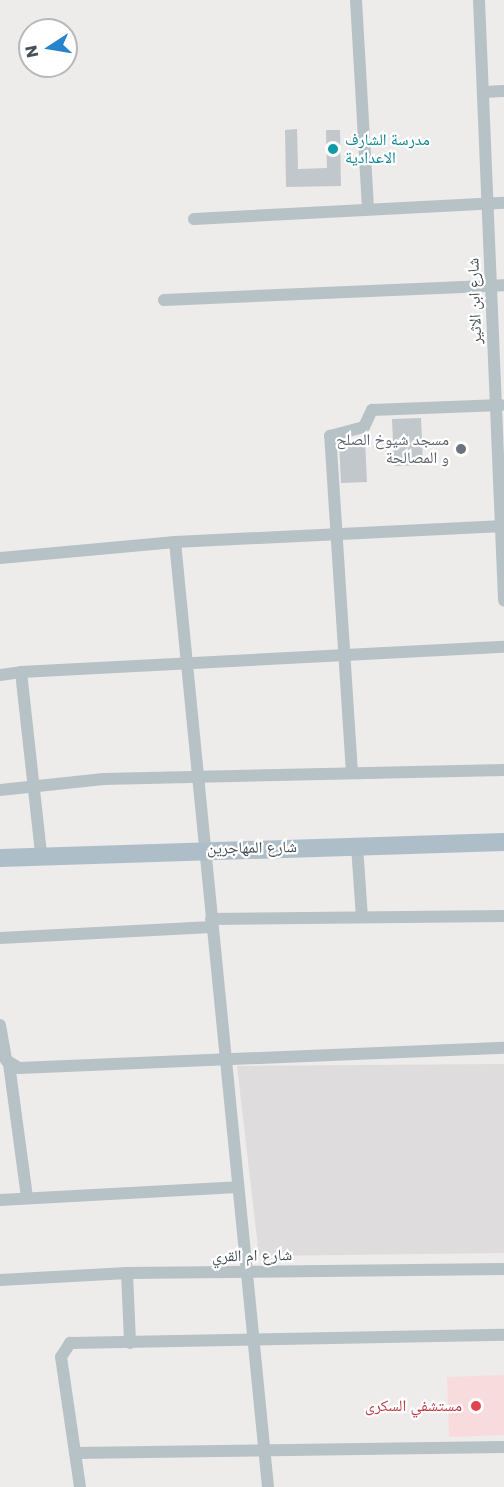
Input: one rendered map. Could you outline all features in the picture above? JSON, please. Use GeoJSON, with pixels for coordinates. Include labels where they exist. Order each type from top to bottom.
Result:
{"type":"FeatureCollection","features":[{"type":"Feature","properties":{"kind":"main road","name":"شارع المهاجرين"},"geometry":{"type":"LineString","coordinates":[[0,858],[41,854],[504,842]]}},
{"type":"Feature","properties":{"kind":"street"},"geometry":{"type":"LineString","coordinates":[[356,0],[368,208]]}},
{"type":"Feature","properties":{"kind":"street","name":"شارع ابن الاثير"},"geometry":{"type":"LineString","coordinates":[[479,0],[490,285],[500,405],[504,600]]}},
{"type":"Feature","properties":{"kind":"street"},"geometry":{"type":"LineString","coordinates":[[483,92],[504,91]]}},
{"type":"Feature","properties":{"kind":"street"},"geometry":{"type":"LineString","coordinates":[[194,219],[368,208],[504,203]]}},
{"type":"Feature","properties":{"kind":"street"},"geometry":{"type":"LineString","coordinates":[[164,300],[504,285]]}},
{"type":"Feature","properties":{"kind":"street"},"geometry":{"type":"LineString","coordinates":[[352,773],[333,535],[333,433],[364,427],[372,410],[500,405]]}},
{"type":"Feature","properties":{"kind":"street"},"geometry":{"type":"LineString","coordinates":[[0,558],[175,542],[502,526]]}},
{"type":"Feature","properties":{"kind":"street"},"geometry":{"type":"LineString","coordinates":[[175,542],[268,1487]]}},
{"type":"Feature","properties":{"kind":"street"},"geometry":{"type":"LineString","coordinates":[[0,675],[187,662],[504,646]]}},
{"type":"Feature","properties":{"kind":"street"},"geometry":{"type":"LineString","coordinates":[[21,672],[41,854]]}},
{"type":"Feature","properties":{"kind":"street"},"geometry":{"type":"LineString","coordinates":[[0,790],[34,784],[504,770]]}},
{"type":"Feature","properties":{"kind":"street"},"geometry":{"type":"LineString","coordinates":[[357,846],[362,917]]}},
{"type":"Feature","properties":{"kind":"street"},"geometry":{"type":"LineString","coordinates":[[0,938],[211,923],[362,917],[504,916]]}},
{"type":"Feature","properties":{"kind":"street"},"geometry":{"type":"LineString","coordinates":[[0,1025],[9,1064],[27,1198]]}},
{"type":"Feature","properties":{"kind":"street"},"geometry":{"type":"LineString","coordinates":[[9,1064],[504,1048]]}},
{"type":"Feature","properties":{"kind":"street"},"geometry":{"type":"LineString","coordinates":[[0,1200],[238,1187]]}},
{"type":"Feature","properties":{"kind":"street","name":"شارع ام القري"},"geometry":{"type":"LineString","coordinates":[[0,1280],[127,1273],[504,1269]]}},
{"type":"Feature","properties":{"kind":"street"},"geometry":{"type":"LineString","coordinates":[[127,1273],[129,1343]]}},
{"type":"Feature","properties":{"kind":"street"},"geometry":{"type":"LineString","coordinates":[[80,1487],[61,1351],[70,1343],[504,1335]]}},
{"type":"Feature","properties":{"kind":"street"},"geometry":{"type":"LineString","coordinates":[[75,1453],[504,1447]]}},
{"type":"Feature","properties":{"kind":"shaded area"},"geometry":{"type":"Polygon","coordinates":[[[504,1064],[504,1253],[259,1256],[237,1066],[504,1064]]]}},
{"type":"Feature","properties":{"kind":"shaded area","name":"مستشفي السكرى"},"geometry":{"type":"Polygon","coordinates":[[[504,1375],[504,1435],[449,1437],[447,1377],[504,1375]]]}},
{"type":"Feature","properties":{"kind":"building","name":"مدرسة الشارف الاعدادية"},"geometry":{"type":"Polygon","coordinates":[[[297,129],[298,169],[327,168],[326,130],[340,130],[341,186],[286,187],[285,130],[297,129]]]}},
{"type":"Feature","properties":{"kind":"building"},"geometry":{"type":"Polygon","coordinates":[[[421,418],[423,465],[394,466],[392,419],[421,418]]]}},
{"type":"Feature","properties":{"kind":"building"},"geometry":{"type":"Polygon","coordinates":[[[365,440],[367,482],[341,483],[339,442],[365,440]]]}},
{"type":"Feature","properties":{"kind":"place","name":"مدرسة الشارف الاعدادية"},"geometry":{"type":"Point","coordinates":[333,149]}},
{"type":"Feature","properties":{"kind":"place","name":"مسجد شيوخ الصلح و المصالحة"},"geometry":{"type":"Point","coordinates":[461,449]}},
{"type":"Feature","properties":{"kind":"place","name":"مستشفي السكرى"},"geometry":{"type":"Point","coordinates":[476,1406]}}]}
